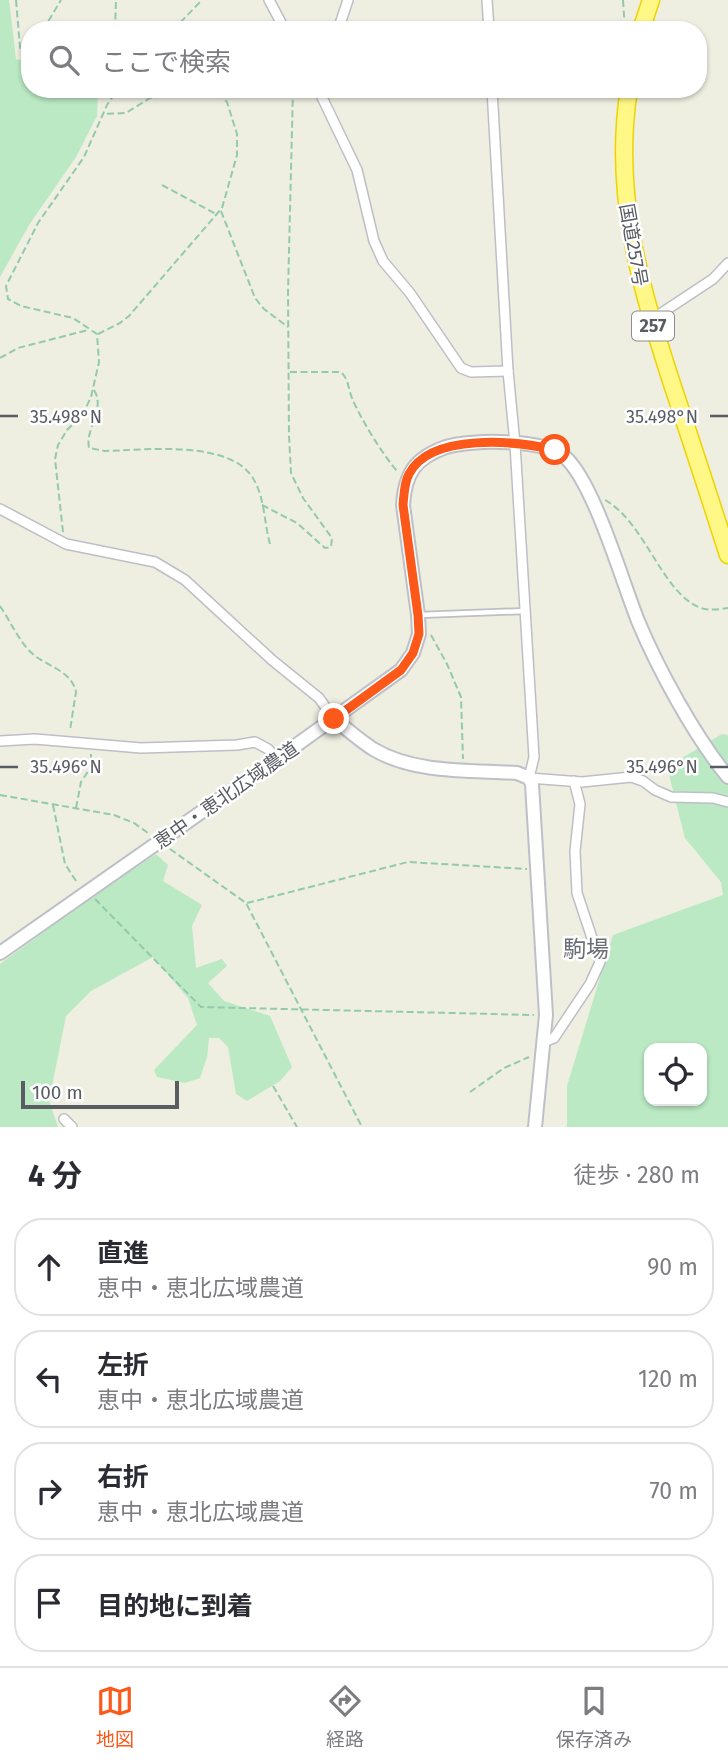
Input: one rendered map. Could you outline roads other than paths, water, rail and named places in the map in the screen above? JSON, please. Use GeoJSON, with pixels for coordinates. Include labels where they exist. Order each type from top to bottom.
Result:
{"type":"FeatureCollection","features":[{"type":"Feature","properties":{"kind":"highway"},"geometry":{"type":"LineString","coordinates":[[644,21],[651,0]]}},
{"type":"Feature","properties":{"kind":"highway","name":"国道257号"},"geometry":{"type":"LineString","coordinates":[[628,98],[623,166],[634,257],[651,320],[728,555]]}},
{"type":"Feature","properties":{"kind":"street"},"geometry":{"type":"LineString","coordinates":[[269,0],[280,21]]}},
{"type":"Feature","properties":{"kind":"street"},"geometry":{"type":"LineString","coordinates":[[341,21],[348,0]]}},
{"type":"Feature","properties":{"kind":"street"},"geometry":{"type":"LineString","coordinates":[[487,0],[488,21]]}},
{"type":"Feature","properties":{"kind":"street"},"geometry":{"type":"LineString","coordinates":[[322,98],[357,170],[374,241],[383,261],[410,293],[461,368],[471,372],[508,371]]}},
{"type":"Feature","properties":{"kind":"street"},"geometry":{"type":"LineString","coordinates":[[493,98],[508,371],[526,611],[534,757],[529,778],[532,785],[546,1015],[535,1127]]}},
{"type":"Feature","properties":{"kind":"street"},"geometry":{"type":"LineString","coordinates":[[651,320],[713,279],[728,263]]}},
{"type":"Feature","properties":{"kind":"street"},"geometry":{"type":"LineString","coordinates":[[515,444],[555,450],[566,458],[577,472],[591,497],[639,622],[659,665],[698,733],[728,777]]}},
{"type":"Feature","properties":{"kind":"street","name":"恵中・恵北広域農道"},"geometry":{"type":"LineString","coordinates":[[0,953],[401,670],[413,653],[419,629],[403,505],[408,478],[418,462],[433,452],[452,445],[515,444]]}},
{"type":"Feature","properties":{"kind":"street"},"geometry":{"type":"LineString","coordinates":[[0,509],[61,542],[128,555],[155,562],[170,570],[185,580],[272,660],[319,698],[334,719],[374,749],[392,758],[425,766],[517,773],[529,778],[574,782],[631,777],[671,797],[713,798],[728,802]]}},
{"type":"Feature","properties":{"kind":"street"},"geometry":{"type":"LineString","coordinates":[[0,741],[35,739],[141,748],[255,742],[268,749],[277,759]]}},
{"type":"Feature","properties":{"kind":"street"},"geometry":{"type":"LineString","coordinates":[[543,1042],[554,1038],[590,984],[600,962],[577,893],[575,850],[580,804],[574,782]]}},
{"type":"Feature","properties":{"kind":"street"},"geometry":{"type":"LineString","coordinates":[[64,1119],[72,1127]]}},
{"type":"Feature","properties":{"kind":"lane"},"geometry":{"type":"LineString","coordinates":[[418,615],[526,611]]}},
{"type":"Feature","properties":{"kind":"district","name":"駒場"},"geometry":{"type":"Point","coordinates":[586,949]}}]}
